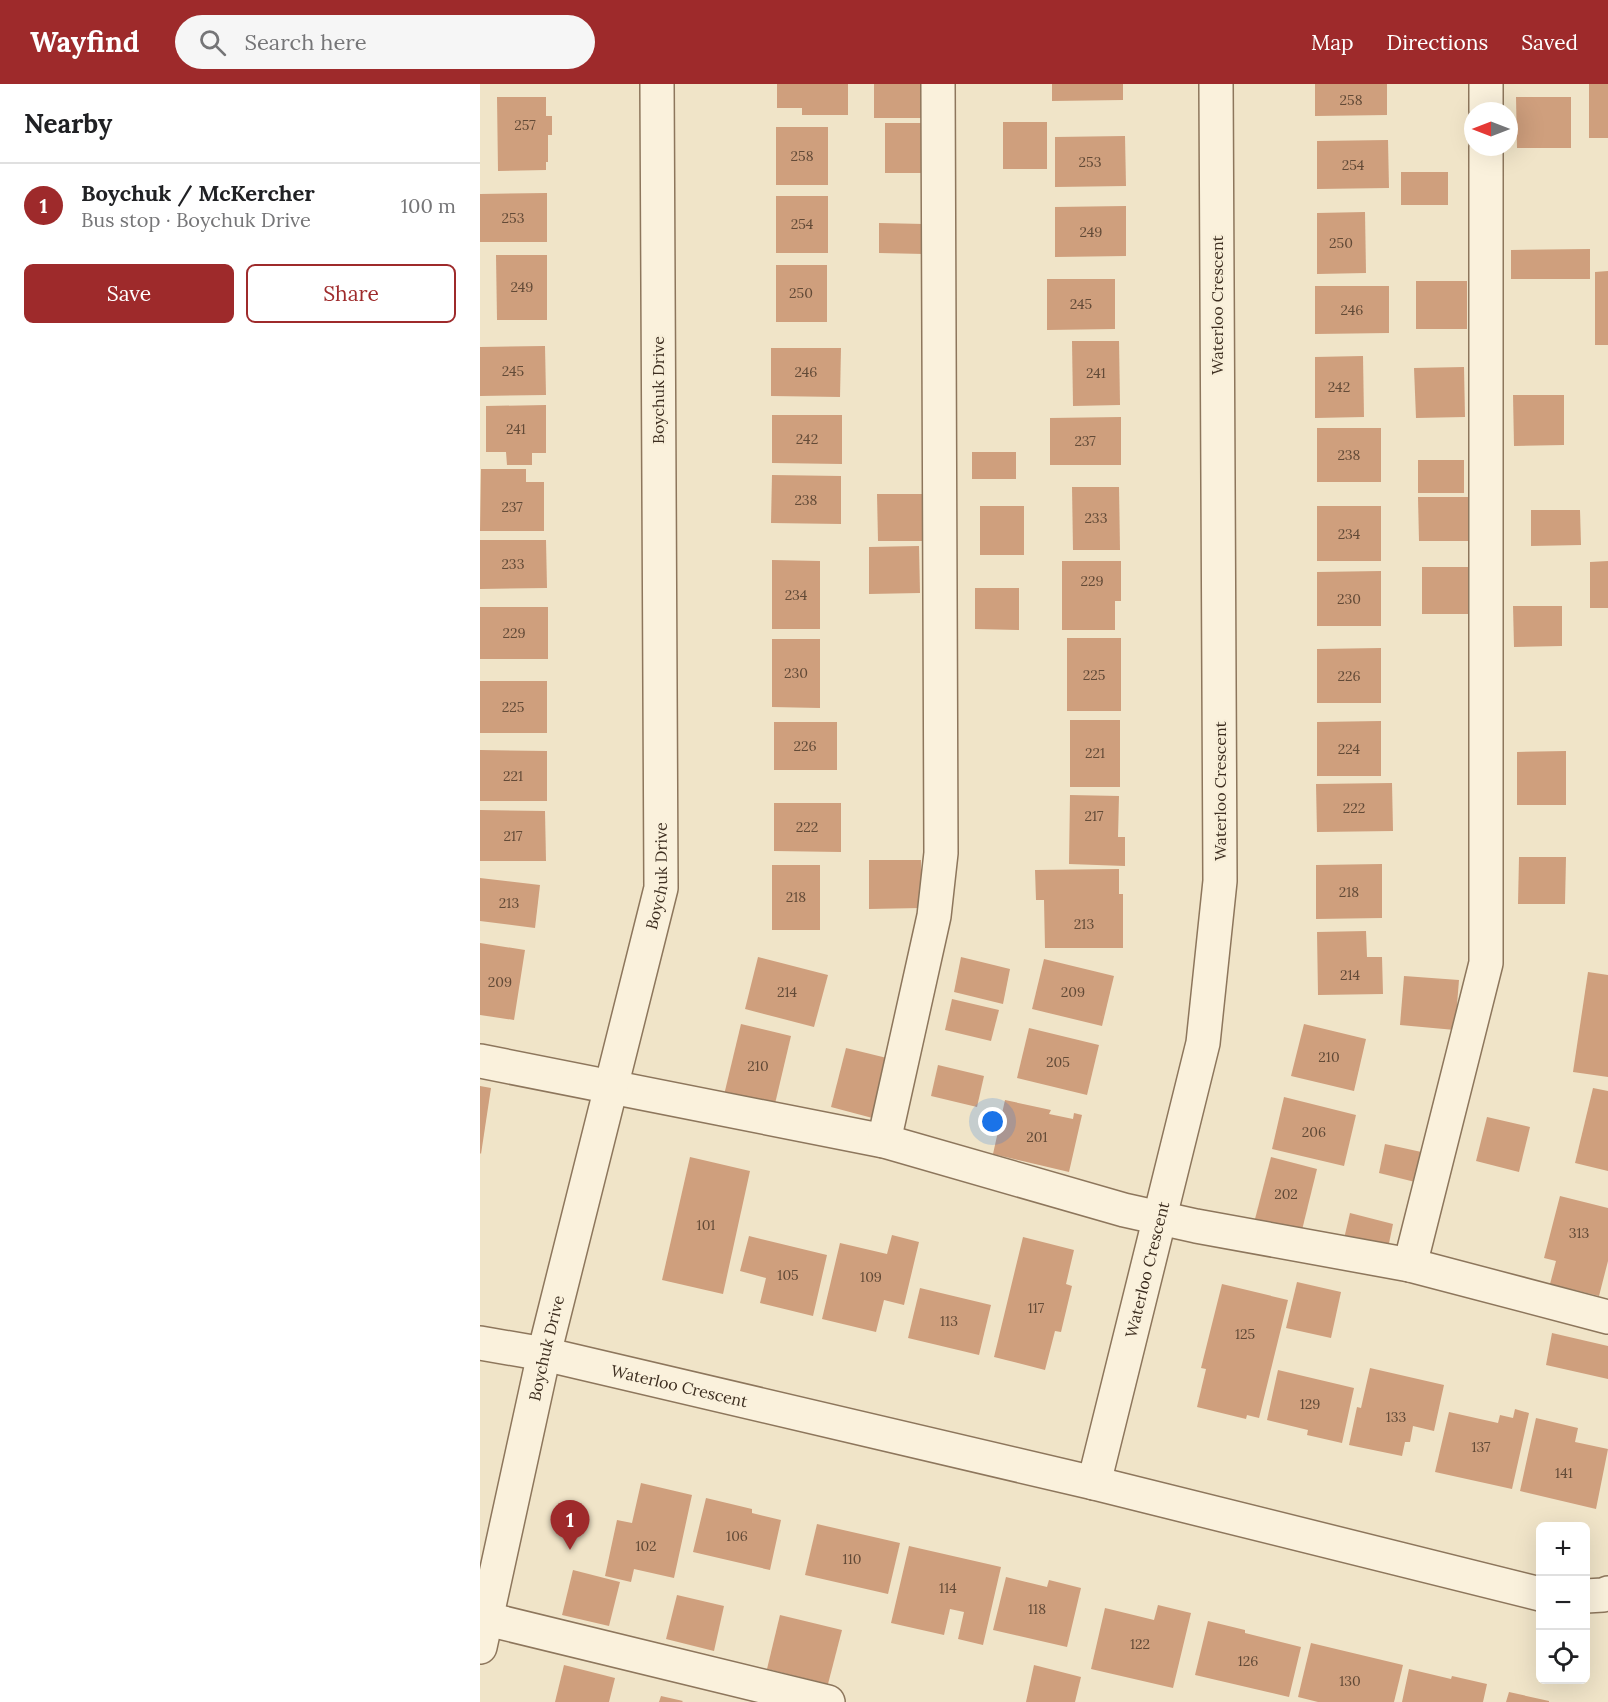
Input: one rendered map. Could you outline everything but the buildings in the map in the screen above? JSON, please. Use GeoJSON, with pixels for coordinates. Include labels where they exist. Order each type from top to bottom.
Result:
{"type":"FeatureCollection","features":[{"type":"Feature","properties":{"kind":"street","name":"Boychuk Drive"},"geometry":{"type":"LineString","coordinates":[[482,1634],[544,1354],[661,888],[657,84]]}},
{"type":"Feature","properties":{"kind":"street"},"geometry":{"type":"LineString","coordinates":[[884,1141],[934,916],[940,853],[938,84]]}},
{"type":"Feature","properties":{"kind":"street","name":"Waterloo Crescent"},"geometry":{"type":"LineString","coordinates":[[1094,1483],[1203,1043],[1220,881],[1216,84]]}},
{"type":"Feature","properties":{"kind":"street"},"geometry":{"type":"LineString","coordinates":[[1486,84],[1486,102]]}},
{"type":"Feature","properties":{"kind":"street"},"geometry":{"type":"LineString","coordinates":[[1410,1265],[1486,963],[1486,156]]}},
{"type":"Feature","properties":{"kind":"street"},"geometry":{"type":"LineString","coordinates":[[480,1060],[884,1141],[1158,1218],[1410,1265],[1608,1317]]}},
{"type":"Feature","properties":{"kind":"street","name":"Waterloo Crescent"},"geometry":{"type":"LineString","coordinates":[[480,1343],[544,1354],[1094,1483],[1536,1593]]}},
{"type":"Feature","properties":{"kind":"street"},"geometry":{"type":"LineString","coordinates":[[1590,1596],[1603,1596],[1608,1593]]}},
{"type":"Feature","properties":{"kind":"street"},"geometry":{"type":"LineString","coordinates":[[482,1634],[828,1702]]}},
{"type":"Feature","properties":{"kind":"place","name":"Boychuk / McKercher"},"geometry":{"type":"Point","coordinates":[570,1550]}}]}
